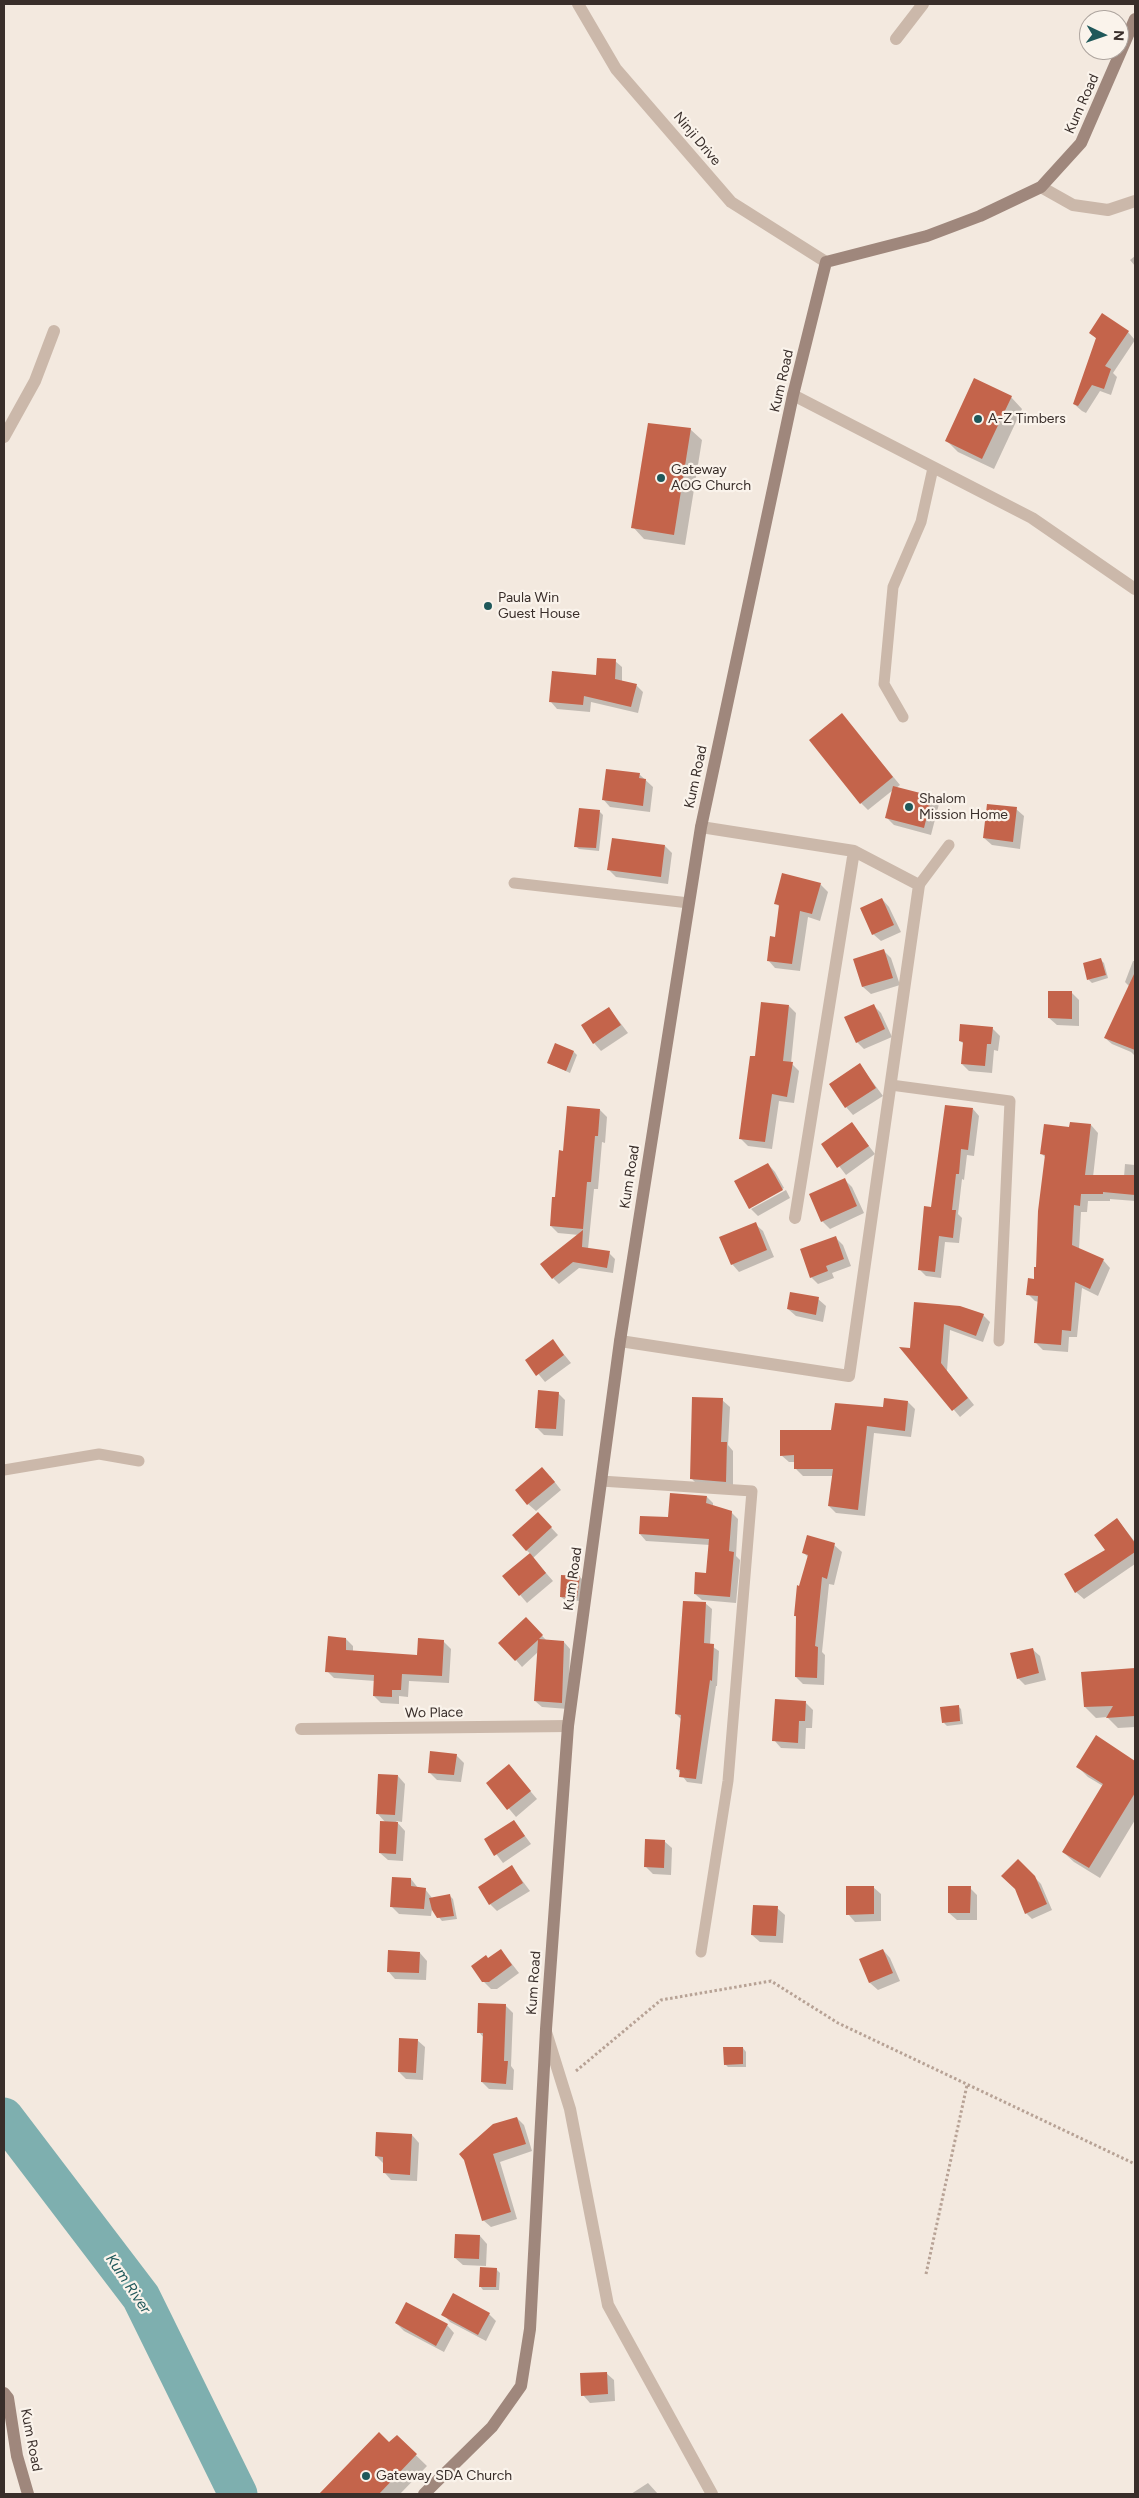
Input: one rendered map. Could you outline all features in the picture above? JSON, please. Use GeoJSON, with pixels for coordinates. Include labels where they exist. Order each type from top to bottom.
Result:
{"type":"FeatureCollection","features":[{"type":"Feature","properties":{"kind":"street","name":"Ninji Drive"},"geometry":{"type":"LineString","coordinates":[[578,4],[616,69],[731,202],[826,262]]}},
{"type":"Feature","properties":{"kind":"street"},"geometry":{"type":"LineString","coordinates":[[896,39],[922,4]]}},
{"type":"Feature","properties":{"kind":"street","name":"Kum Road"},"geometry":{"type":"LineString","coordinates":[[424,2494],[492,2427],[521,2386],[530,2330],[546,2029],[568,1726],[620,1341],[701,827],[793,395],[826,262],[927,236],[980,216],[1041,187],[1081,143],[1135,20]]}},
{"type":"Feature","properties":{"kind":"street"},"geometry":{"type":"LineString","coordinates":[[1041,187],[1074,205],[1108,210],[1135,201]]}},
{"type":"Feature","properties":{"kind":"street"},"geometry":{"type":"LineString","coordinates":[[4,437],[35,381],[54,331]]}},
{"type":"Feature","properties":{"kind":"street"},"geometry":{"type":"LineString","coordinates":[[793,395],[1032,518],[1135,589]]}},
{"type":"Feature","properties":{"kind":"street"},"geometry":{"type":"LineString","coordinates":[[620,1341],[849,1376],[919,885],[854,851],[701,827]]}},
{"type":"Feature","properties":{"kind":"street"},"geometry":{"type":"LineString","coordinates":[[795,1218],[854,851]]}},
{"type":"Feature","properties":{"kind":"street","name":"Wo Place"},"geometry":{"type":"LineString","coordinates":[[301,1729],[568,1726]]}},
{"type":"Feature","properties":{"kind":"street"},"geometry":{"type":"LineString","coordinates":[[546,2029],[570,2109],[608,2305],[712,2494]]}},
{"type":"Feature","properties":{"kind":"street","name":"Kum Road"},"geometry":{"type":"LineString","coordinates":[[4,2393],[8,2398],[17,2456],[28,2494]]}},
{"type":"Feature","properties":{"kind":"lane"},"geometry":{"type":"LineString","coordinates":[[903,717],[884,684],[893,587],[922,522],[933,468]]}},
{"type":"Feature","properties":{"kind":"lane"},"geometry":{"type":"LineString","coordinates":[[919,885],[949,844]]}},
{"type":"Feature","properties":{"kind":"lane"},"geometry":{"type":"LineString","coordinates":[[514,883],[689,903]]}},
{"type":"Feature","properties":{"kind":"lane"},"geometry":{"type":"LineString","coordinates":[[890,1085],[1010,1101],[1000,1342]]}},
{"type":"Feature","properties":{"kind":"lane"},"geometry":{"type":"LineString","coordinates":[[4,1470],[99,1454],[139,1460]]}},
{"type":"Feature","properties":{"kind":"lane"},"geometry":{"type":"LineString","coordinates":[[601,1481],[752,1490],[728,1781],[700,1952]]}},
{"type":"Feature","properties":{"kind":"path"},"geometry":{"type":"LineString","coordinates":[[562,2082],[661,2000],[771,1981],[838,2023],[1135,2164]]}},
{"type":"Feature","properties":{"kind":"path"},"geometry":{"type":"LineString","coordinates":[[926,2274],[967,2085]]}},
{"type":"Feature","properties":{"kind":"building"},"geometry":{"type":"Polygon","coordinates":[[[1102,313],[1129,331],[1105,366],[1111,369],[1104,389],[1092,385],[1078,406],[1073,404],[1096,338],[1089,333],[1102,313]]]}},
{"type":"Feature","properties":{"kind":"building","name":"A-Z Timbers"},"geometry":{"type":"Polygon","coordinates":[[[974,378],[1012,396],[982,459],[945,441],[974,378]]]}},
{"type":"Feature","properties":{"kind":"building","name":"Gateway AOG Church"},"geometry":{"type":"Polygon","coordinates":[[[648,423],[691,428],[674,535],[631,528],[648,423]]]}},
{"type":"Feature","properties":{"kind":"building"},"geometry":{"type":"Polygon","coordinates":[[[597,658],[616,659],[615,679],[637,684],[631,707],[584,696],[583,705],[549,702],[552,671],[596,675],[597,658]]]}},
{"type":"Feature","properties":{"kind":"building"},"geometry":{"type":"Polygon","coordinates":[[[842,713],[893,777],[860,804],[809,740],[842,713]]]}},
{"type":"Feature","properties":{"kind":"building"},"geometry":{"type":"Polygon","coordinates":[[[606,769],[640,773],[639,778],[646,779],[643,806],[602,800],[606,769]]]}},
{"type":"Feature","properties":{"kind":"building","name":"Shalom Mission Home"},"geometry":{"type":"Polygon","coordinates":[[[893,786],[932,796],[924,828],[885,818],[893,786]]]}},
{"type":"Feature","properties":{"kind":"building"},"geometry":{"type":"Polygon","coordinates":[[[987,804],[1017,807],[1013,842],[983,838],[987,804]]]}},
{"type":"Feature","properties":{"kind":"building"},"geometry":{"type":"Polygon","coordinates":[[[579,808],[600,810],[596,848],[574,847],[579,808]]]}},
{"type":"Feature","properties":{"kind":"building"},"geometry":{"type":"Polygon","coordinates":[[[612,838],[665,845],[661,877],[607,870],[612,838]]]}},
{"type":"Feature","properties":{"kind":"building"},"geometry":{"type":"Polygon","coordinates":[[[782,873],[821,883],[812,914],[800,911],[792,964],[767,961],[770,936],[775,937],[779,905],[774,904],[782,873]]]}},
{"type":"Feature","properties":{"kind":"building"},"geometry":{"type":"Polygon","coordinates":[[[882,898],[894,925],[872,935],[860,908],[882,898]]]}},
{"type":"Feature","properties":{"kind":"building"},"geometry":{"type":"Polygon","coordinates":[[[884,949],[893,978],[862,987],[853,959],[884,949]]]}},
{"type":"Feature","properties":{"kind":"building"},"geometry":{"type":"Polygon","coordinates":[[[1101,958],[1106,975],[1087,980],[1083,963],[1101,958]]]}},
{"type":"Feature","properties":{"kind":"building"},"geometry":{"type":"Polygon","coordinates":[[[1135,972],[1135,1050],[1104,1038],[1135,972]]]}},
{"type":"Feature","properties":{"kind":"building"},"geometry":{"type":"Polygon","coordinates":[[[1048,991],[1072,991],[1072,1019],[1048,1018],[1048,991]]]}},
{"type":"Feature","properties":{"kind":"building"},"geometry":{"type":"Polygon","coordinates":[[[761,1002],[789,1005],[783,1061],[793,1062],[787,1097],[772,1094],[765,1142],[739,1139],[750,1056],[755,1056],[761,1002]]]}},
{"type":"Feature","properties":{"kind":"building"},"geometry":{"type":"Polygon","coordinates":[[[874,1004],[885,1029],[856,1043],[844,1017],[874,1004]]]}},
{"type":"Feature","properties":{"kind":"building"},"geometry":{"type":"Polygon","coordinates":[[[609,1007],[621,1025],[593,1044],[581,1025],[609,1007]]]}},
{"type":"Feature","properties":{"kind":"building"},"geometry":{"type":"Polygon","coordinates":[[[960,1024],[993,1027],[991,1044],[987,1044],[985,1066],[961,1064],[963,1042],[959,1041],[960,1024]]]}},
{"type":"Feature","properties":{"kind":"building"},"geometry":{"type":"Polygon","coordinates":[[[555,1043],[574,1051],[566,1071],[547,1063],[555,1043]]]}},
{"type":"Feature","properties":{"kind":"building"},"geometry":{"type":"Polygon","coordinates":[[[860,1063],[876,1088],[845,1108],[829,1084],[860,1063]]]}},
{"type":"Feature","properties":{"kind":"building"},"geometry":{"type":"Polygon","coordinates":[[[945,1105],[973,1108],[968,1150],[961,1149],[959,1174],[956,1174],[952,1210],[956,1210],[953,1238],[939,1236],[935,1272],[918,1270],[924,1206],[931,1207],[945,1105]]]}},
{"type":"Feature","properties":{"kind":"building"},"geometry":{"type":"Polygon","coordinates":[[[567,1106],[600,1109],[598,1136],[595,1136],[591,1182],[587,1182],[583,1229],[550,1226],[552,1197],[555,1197],[559,1150],[563,1151],[567,1106]]]}},
{"type":"Feature","properties":{"kind":"building"},"geometry":{"type":"Polygon","coordinates":[[[852,1122],[869,1146],[837,1168],[821,1144],[852,1122]]]}},
{"type":"Feature","properties":{"kind":"building"},"geometry":{"type":"Polygon","coordinates":[[[1070,1122],[1091,1124],[1085,1175],[1135,1175],[1135,1195],[1103,1192],[1103,1194],[1081,1194],[1080,1206],[1074,1205],[1072,1245],[1104,1259],[1090,1289],[1075,1282],[1071,1331],[1062,1330],[1061,1345],[1034,1343],[1038,1296],[1026,1295],[1028,1278],[1034,1279],[1034,1267],[1036,1267],[1038,1211],[1045,1155],[1040,1154],[1044,1124],[1069,1127],[1070,1122]]]}},
{"type":"Feature","properties":{"kind":"building"},"geometry":{"type":"Polygon","coordinates":[[[768,1163],[783,1190],[749,1209],[734,1181],[768,1163]]]}},
{"type":"Feature","properties":{"kind":"building"},"geometry":{"type":"Polygon","coordinates":[[[845,1178],[857,1206],[821,1222],[809,1194],[845,1178]]]}},
{"type":"Feature","properties":{"kind":"building"},"geometry":{"type":"Polygon","coordinates":[[[756,1222],[767,1250],[731,1265],[719,1237],[756,1222]]]}},
{"type":"Feature","properties":{"kind":"building"},"geometry":{"type":"Polygon","coordinates":[[[583,1230],[582,1247],[610,1251],[607,1268],[573,1262],[552,1279],[540,1264],[583,1230]]]}},
{"type":"Feature","properties":{"kind":"building"},"geometry":{"type":"Polygon","coordinates":[[[836,1236],[844,1259],[826,1266],[828,1271],[810,1278],[800,1249],[836,1236]]]}},
{"type":"Feature","properties":{"kind":"building"},"geometry":{"type":"Polygon","coordinates":[[[790,1292],[819,1297],[816,1315],[787,1309],[790,1292]]]}},
{"type":"Feature","properties":{"kind":"building"},"geometry":{"type":"Polygon","coordinates":[[[914,1302],[960,1306],[984,1314],[976,1336],[944,1324],[941,1363],[968,1398],[952,1411],[899,1347],[910,1348],[914,1302]]]}},
{"type":"Feature","properties":{"kind":"building"},"geometry":{"type":"Polygon","coordinates":[[[553,1339],[564,1355],[536,1376],[525,1360],[553,1339]]]}},
{"type":"Feature","properties":{"kind":"building"},"geometry":{"type":"Polygon","coordinates":[[[538,1390],[559,1392],[556,1429],[535,1428],[538,1390]]]}},
{"type":"Feature","properties":{"kind":"building"},"geometry":{"type":"Polygon","coordinates":[[[692,1397],[723,1398],[721,1442],[727,1442],[726,1482],[690,1479],[692,1397]]]}},
{"type":"Feature","properties":{"kind":"building"},"geometry":{"type":"Polygon","coordinates":[[[884,1398],[908,1401],[905,1431],[867,1426],[858,1510],[828,1506],[833,1469],[794,1469],[794,1455],[780,1456],[780,1430],[831,1430],[835,1403],[883,1407],[884,1398]]]}},
{"type":"Feature","properties":{"kind":"building"},"geometry":{"type":"Polygon","coordinates":[[[542,1467],[555,1482],[527,1505],[515,1490],[542,1467]]]}},
{"type":"Feature","properties":{"kind":"building"},"geometry":{"type":"Polygon","coordinates":[[[670,1493],[707,1496],[706,1503],[732,1511],[729,1551],[734,1552],[730,1597],[694,1594],[695,1572],[706,1573],[709,1539],[639,1534],[640,1516],[668,1517],[670,1493]]]}},
{"type":"Feature","properties":{"kind":"building"},"geometry":{"type":"Polygon","coordinates":[[[538,1512],[552,1527],[526,1551],[512,1535],[538,1512]]]}},
{"type":"Feature","properties":{"kind":"building"},"geometry":{"type":"Polygon","coordinates":[[[1117,1518],[1135,1543],[1135,1552],[1075,1593],[1064,1574],[1105,1550],[1094,1535],[1117,1518]]]}},
{"type":"Feature","properties":{"kind":"building"},"geometry":{"type":"Polygon","coordinates":[[[807,1535],[835,1543],[827,1579],[822,1577],[815,1646],[818,1647],[817,1678],[795,1677],[796,1616],[794,1616],[797,1585],[799,1586],[808,1555],[802,1553],[807,1535]]]}},
{"type":"Feature","properties":{"kind":"building"},"geometry":{"type":"Polygon","coordinates":[[[530,1553],[546,1573],[519,1596],[502,1576],[530,1553]]]}},
{"type":"Feature","properties":{"kind":"building"},"geometry":{"type":"Polygon","coordinates":[[[561,1575],[580,1576],[577,1598],[560,1597],[561,1575]]]}},
{"type":"Feature","properties":{"kind":"building"},"geometry":{"type":"Polygon","coordinates":[[[683,1601],[706,1602],[704,1643],[714,1644],[712,1681],[710,1680],[696,1779],[679,1777],[680,1770],[676,1769],[681,1715],[675,1714],[683,1601]]]}},
{"type":"Feature","properties":{"kind":"building"},"geometry":{"type":"Polygon","coordinates":[[[526,1617],[543,1635],[539,1639],[564,1641],[562,1703],[534,1701],[538,1640],[515,1661],[498,1643],[526,1617]]]}},
{"type":"Feature","properties":{"kind":"building"},"geometry":{"type":"Polygon","coordinates":[[[328,1636],[346,1638],[346,1650],[417,1655],[418,1638],[444,1640],[442,1676],[402,1674],[401,1690],[392,1690],[392,1697],[373,1696],[374,1675],[325,1672],[328,1636]]]}},
{"type":"Feature","properties":{"kind":"building"},"geometry":{"type":"Polygon","coordinates":[[[1033,1648],[1039,1673],[1017,1679],[1010,1653],[1033,1648]]]}},
{"type":"Feature","properties":{"kind":"building"},"geometry":{"type":"Polygon","coordinates":[[[1135,1668],[1135,1716],[1106,1718],[1113,1706],[1084,1707],[1081,1672],[1135,1668]]]}},
{"type":"Feature","properties":{"kind":"building"},"geometry":{"type":"Polygon","coordinates":[[[775,1699],[806,1701],[805,1721],[799,1721],[798,1743],[772,1741],[775,1699]]]}},
{"type":"Feature","properties":{"kind":"building"},"geometry":{"type":"Polygon","coordinates":[[[959,1705],[960,1721],[942,1723],[940,1707],[959,1705]]]}},
{"type":"Feature","properties":{"kind":"building"},"geometry":{"type":"Polygon","coordinates":[[[1096,1735],[1135,1761],[1135,1793],[1089,1868],[1062,1852],[1103,1784],[1076,1767],[1096,1735]]]}},
{"type":"Feature","properties":{"kind":"building"},"geometry":{"type":"Polygon","coordinates":[[[430,1751],[457,1754],[454,1775],[428,1773],[430,1751]]]}},
{"type":"Feature","properties":{"kind":"building"},"geometry":{"type":"Polygon","coordinates":[[[509,1764],[531,1791],[507,1810],[486,1783],[509,1764]]]}},
{"type":"Feature","properties":{"kind":"building"},"geometry":{"type":"Polygon","coordinates":[[[378,1774],[398,1775],[395,1815],[376,1814],[378,1774]]]}},
{"type":"Feature","properties":{"kind":"building"},"geometry":{"type":"Polygon","coordinates":[[[514,1820],[525,1836],[494,1856],[484,1839],[514,1820]]]}},
{"type":"Feature","properties":{"kind":"building"},"geometry":{"type":"Polygon","coordinates":[[[380,1821],[398,1822],[396,1854],[379,1853],[380,1821]]]}},
{"type":"Feature","properties":{"kind":"building"},"geometry":{"type":"Polygon","coordinates":[[[645,1839],[665,1840],[664,1868],[644,1867],[645,1839]]]}},
{"type":"Feature","properties":{"kind":"building"},"geometry":{"type":"Polygon","coordinates":[[[1018,1859],[1035,1876],[1047,1904],[1025,1914],[1015,1889],[1001,1876],[1018,1859]]]}},
{"type":"Feature","properties":{"kind":"building"},"geometry":{"type":"Polygon","coordinates":[[[512,1865],[523,1883],[489,1905],[478,1887],[512,1865]]]}},
{"type":"Feature","properties":{"kind":"building"},"geometry":{"type":"Polygon","coordinates":[[[392,1877],[411,1878],[411,1886],[426,1888],[424,1909],[390,1907],[392,1877]]]}},
{"type":"Feature","properties":{"kind":"building"},"geometry":{"type":"Polygon","coordinates":[[[846,1886],[874,1886],[874,1914],[846,1915],[846,1886]]]}},
{"type":"Feature","properties":{"kind":"building"},"geometry":{"type":"Polygon","coordinates":[[[948,1886],[971,1886],[970,1913],[948,1913],[948,1886]]]}},
{"type":"Feature","properties":{"kind":"building"},"geometry":{"type":"Polygon","coordinates":[[[450,1894],[454,1916],[437,1918],[432,1910],[429,1898],[450,1894]]]}},
{"type":"Feature","properties":{"kind":"building"},"geometry":{"type":"Polygon","coordinates":[[[753,1905],[778,1906],[776,1936],[751,1935],[753,1905]]]}},
{"type":"Feature","properties":{"kind":"building"},"geometry":{"type":"Polygon","coordinates":[[[501,1949],[512,1965],[489,1982],[482,1982],[471,1966],[486,1955],[488,1958],[501,1949]]]}},
{"type":"Feature","properties":{"kind":"building"},"geometry":{"type":"Polygon","coordinates":[[[883,1949],[893,1973],[869,1983],[859,1959],[883,1949]]]}},
{"type":"Feature","properties":{"kind":"building"},"geometry":{"type":"Polygon","coordinates":[[[388,1950],[420,1952],[419,1973],[387,1972],[388,1950]]]}},
{"type":"Feature","properties":{"kind":"building"},"geometry":{"type":"Polygon","coordinates":[[[478,2003],[506,2004],[504,2061],[508,2061],[506,2084],[481,2082],[483,2033],[477,2033],[478,2003]]]}},
{"type":"Feature","properties":{"kind":"building"},"geometry":{"type":"Polygon","coordinates":[[[399,2038],[418,2039],[416,2073],[398,2072],[399,2038]]]}},
{"type":"Feature","properties":{"kind":"building"},"geometry":{"type":"Polygon","coordinates":[[[723,2047],[743,2047],[743,2064],[724,2065],[723,2047]]]}},
{"type":"Feature","properties":{"kind":"building"},"geometry":{"type":"Polygon","coordinates":[[[517,2117],[526,2144],[493,2154],[511,2212],[482,2221],[464,2160],[459,2154],[493,2124],[517,2117]]]}},
{"type":"Feature","properties":{"kind":"building"},"geometry":{"type":"Polygon","coordinates":[[[376,2132],[412,2134],[410,2175],[383,2173],[383,2157],[375,2156],[376,2132]]]}},
{"type":"Feature","properties":{"kind":"building"},"geometry":{"type":"Polygon","coordinates":[[[455,2234],[480,2235],[479,2259],[454,2258],[455,2234]]]}},
{"type":"Feature","properties":{"kind":"building"},"geometry":{"type":"Polygon","coordinates":[[[480,2267],[497,2268],[496,2287],[479,2287],[480,2267]]]}},
{"type":"Feature","properties":{"kind":"building"},"geometry":{"type":"Polygon","coordinates":[[[453,2293],[490,2313],[478,2335],[441,2315],[453,2293]]]}},
{"type":"Feature","properties":{"kind":"building"},"geometry":{"type":"Polygon","coordinates":[[[406,2302],[448,2324],[436,2346],[395,2323],[406,2302]]]}},
{"type":"Feature","properties":{"kind":"building"},"geometry":{"type":"Polygon","coordinates":[[[607,2372],[608,2394],[581,2396],[580,2373],[607,2372]]]}},
{"type":"Feature","properties":{"kind":"building","name":"Gateway SDA Church"},"geometry":{"type":"Polygon","coordinates":[[[379,2432],[389,2442],[397,2435],[417,2454],[379,2494],[319,2494],[379,2432]]]}},
{"type":"Feature","properties":{"kind":"waterway","name":"Kum River"},"geometry":{"type":"LineString","coordinates":[[4,2117],[141,2297],[238,2494]]}},
{"type":"Feature","properties":{"kind":"place","name":"A-Z Timbers"},"geometry":{"type":"Point","coordinates":[978,419]}},
{"type":"Feature","properties":{"kind":"place","name":"Gateway AOG Church"},"geometry":{"type":"Point","coordinates":[661,478]}},
{"type":"Feature","properties":{"kind":"place","name":"Paula Win Guest House"},"geometry":{"type":"Point","coordinates":[488,606]}},
{"type":"Feature","properties":{"kind":"place","name":"Shalom Mission Home"},"geometry":{"type":"Point","coordinates":[909,807]}},
{"type":"Feature","properties":{"kind":"place","name":"Gateway SDA Church"},"geometry":{"type":"Point","coordinates":[366,2476]}}]}
